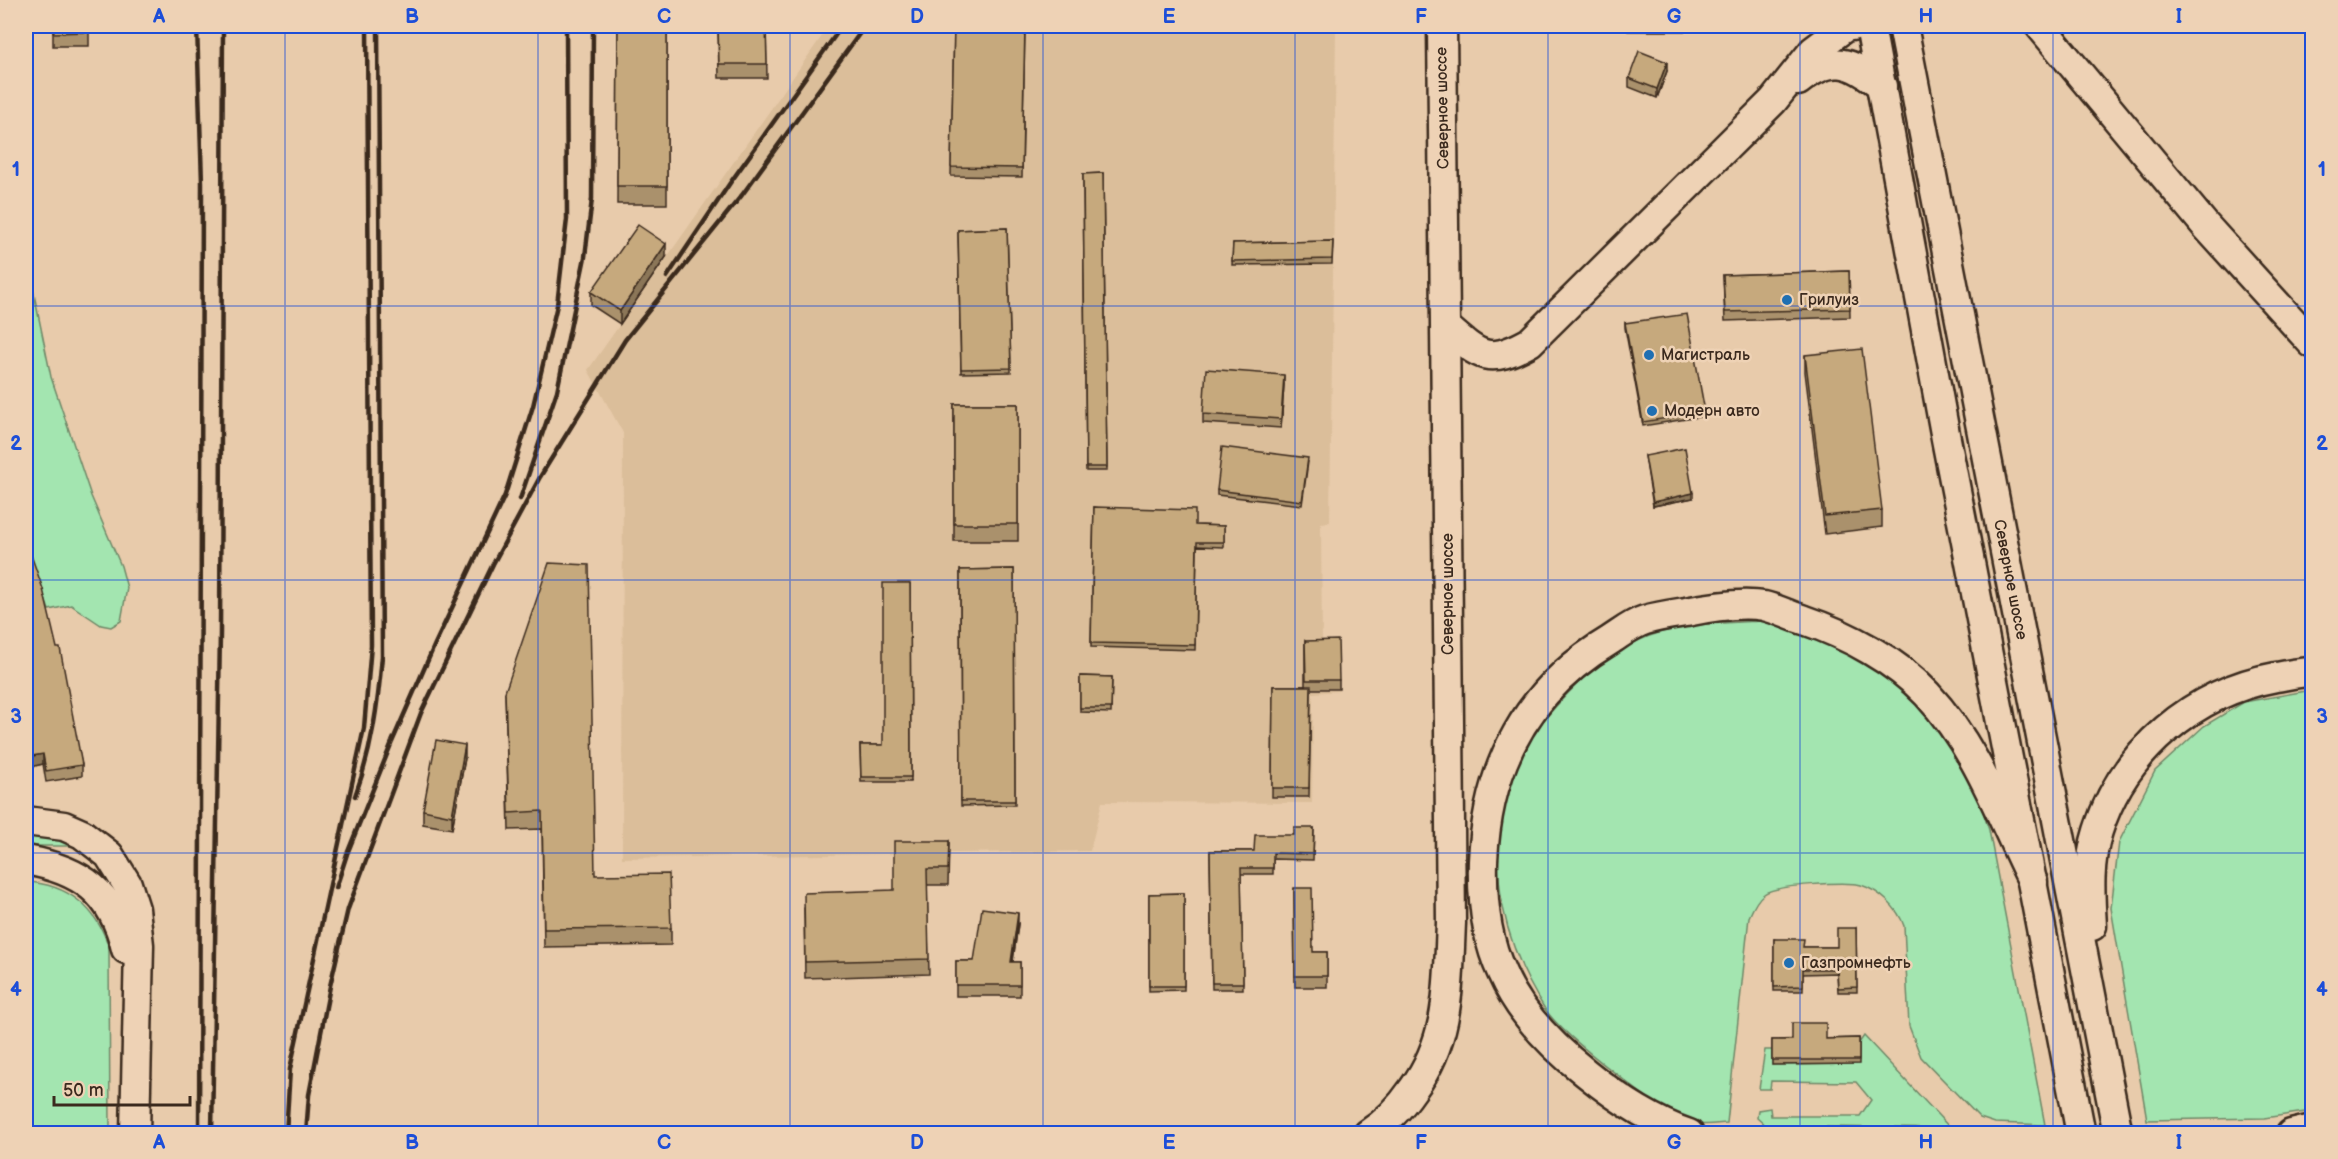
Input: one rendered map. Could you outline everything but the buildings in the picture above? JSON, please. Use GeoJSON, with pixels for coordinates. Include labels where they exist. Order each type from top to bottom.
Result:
{"type":"FeatureCollection","features":[{"type":"Feature","properties":{"kind":"main road","name":"Северное шоссе"},"geometry":{"type":"LineString","coordinates":[[1368,1134],[1384,1124],[1394,1114],[1427,1070],[1437,1048],[1446,1012],[1451,923],[1442,26]]}},
{"type":"Feature","properties":{"kind":"main road"},"geometry":{"type":"LineString","coordinates":[[1446,327],[1470,349],[1489,355],[1506,356],[1530,342],[1707,169],[1773,101],[1813,51],[1845,27],[1852,26]]}},
{"type":"Feature","properties":{"kind":"main road"},"geometry":{"type":"LineString","coordinates":[[1870,26],[1946,439],[2081,1134]]}},
{"type":"Feature","properties":{"kind":"main road","name":"Северное шоссе"},"geometry":{"type":"LineString","coordinates":[[1903,26],[2118,1134]]}},
{"type":"Feature","properties":{"kind":"main road"},"geometry":{"type":"LineString","coordinates":[[2040,26],[2205,225],[2313,343]]}},
{"type":"Feature","properties":{"kind":"main road"},"geometry":{"type":"LineString","coordinates":[[1773,101],[1815,68],[1828,63],[1849,63],[1882,86]]}},
{"type":"Feature","properties":{"kind":"main road"},"geometry":{"type":"LineString","coordinates":[[1689,1134],[1662,1125],[1607,1090],[1571,1061],[1526,1013],[1501,972],[1488,927],[1482,884],[1485,827],[1495,782],[1517,730],[1545,691],[1586,655],[1643,621],[1706,608],[1764,606],[1828,628],[1881,657],[1916,685],[1963,737],[1981,769],[1998,811],[2033,882]]}},
{"type":"Feature","properties":{"kind":"main road"},"geometry":{"type":"LineString","coordinates":[[2097,1027],[2089,873],[2098,831],[2114,794],[2134,759],[2177,719],[2218,695],[2257,681],[2313,672]]}},
{"type":"Feature","properties":{"kind":"main road"},"geometry":{"type":"LineString","coordinates":[[26,821],[64,826],[82,834],[110,855],[127,884],[135,909],[139,945],[136,992],[135,1134]]}},
{"type":"Feature","properties":{"kind":"main road"},"geometry":{"type":"LineString","coordinates":[[26,860],[51,864],[77,875],[94,888],[114,911],[136,992]]}},
{"type":"Feature","properties":{"kind":"main road"},"geometry":{"type":"LineString","coordinates":[[2291,1134],[2313,1129]]}},
{"type":"Feature","properties":{"kind":"shaded area"},"geometry":{"type":"Polygon","coordinates":[[[829,26],[1336,26],[1330,522],[1321,523],[1322,647],[1339,646],[1339,691],[1313,693],[1312,803],[1102,802],[1090,851],[622,858],[623,433],[588,370],[829,26]]]}},
{"type":"Feature","properties":{"kind":"green space"},"geometry":{"type":"Polygon","coordinates":[[[26,255],[51,377],[91,496],[121,566],[127,588],[121,621],[111,627],[101,625],[71,605],[49,610],[26,544],[26,255]]]}},
{"type":"Feature","properties":{"kind":"green space"},"geometry":{"type":"Polygon","coordinates":[[[1763,621],[1856,654],[1900,683],[1934,718],[1970,772],[1989,830],[2045,1125],[1995,1123],[1980,1118],[1921,1057],[1909,1026],[1904,926],[1887,901],[1875,891],[1861,885],[1827,884],[1782,888],[1764,894],[1755,905],[1749,917],[1727,1123],[1700,1124],[1678,1116],[1647,1098],[1569,1035],[1551,1017],[1531,985],[1510,934],[1503,907],[1498,853],[1511,776],[1524,747],[1540,725],[1575,686],[1603,662],[1635,642],[1681,628],[1763,621]]]}},
{"type":"Feature","properties":{"kind":"green space"},"geometry":{"type":"Polygon","coordinates":[[[2312,690],[2312,1111],[2264,1118],[2147,1120],[2111,908],[2119,842],[2155,771],[2204,726],[2244,702],[2312,690]]]}},
{"type":"Feature","properties":{"kind":"green space"},"geometry":{"type":"Polygon","coordinates":[[[26,835],[49,835],[73,846],[26,846],[26,835]]]}},
{"type":"Feature","properties":{"kind":"green space"},"geometry":{"type":"Polygon","coordinates":[[[26,882],[55,888],[79,901],[97,921],[109,948],[110,1133],[26,1133],[26,882]]]}},
{"type":"Feature","properties":{"kind":"green space"},"geometry":{"type":"Polygon","coordinates":[[[1864,1036],[1951,1129],[1766,1126],[1757,1118],[1758,1110],[1770,1108],[1771,1116],[1860,1116],[1871,1100],[1856,1082],[1771,1081],[1770,1089],[1759,1089],[1765,1050],[1772,1050],[1772,1065],[1858,1064],[1859,1043],[1864,1036]]]}},
{"type":"Feature","properties":{"kind":"railway"},"geometry":{"type":"LineString","coordinates":[[197,26],[202,183],[199,1134]]}},
{"type":"Feature","properties":{"kind":"railway"},"geometry":{"type":"LineString","coordinates":[[212,1134],[220,632],[223,26]]}},
{"type":"Feature","properties":{"kind":"railway"},"geometry":{"type":"LineString","coordinates":[[286,1134],[290,1069],[364,728],[371,645],[367,26]]}},
{"type":"Feature","properties":{"kind":"railway"},"geometry":{"type":"LineString","coordinates":[[355,796],[366,761],[373,727],[382,656],[378,26]]}},
{"type":"Feature","properties":{"kind":"railway"},"geometry":{"type":"LineString","coordinates":[[336,888],[347,854],[392,742],[505,495],[533,406],[557,305],[567,219],[566,26]]}},
{"type":"Feature","properties":{"kind":"railway"},"geometry":{"type":"LineString","coordinates":[[520,499],[557,391],[585,257],[592,199],[593,26]]}},
{"type":"Feature","properties":{"kind":"railway"},"geometry":{"type":"LineString","coordinates":[[667,277],[730,183],[842,26]]}},
{"type":"Feature","properties":{"kind":"railway"},"geometry":{"type":"LineString","coordinates":[[306,1134],[309,1095],[330,986],[348,909],[421,713],[493,564],[540,477],[625,340],[742,195],[865,26]]}},
{"type":"Feature","properties":{"kind":"place","name":"Грилуиз"},"geometry":{"type":"Point","coordinates":[1787,300]}},
{"type":"Feature","properties":{"kind":"place","name":"Магистраль"},"geometry":{"type":"Point","coordinates":[1649,355]}},
{"type":"Feature","properties":{"kind":"place","name":"Модерн авто"},"geometry":{"type":"Point","coordinates":[1652,411]}},
{"type":"Feature","properties":{"kind":"place","name":"Газпромнефть"},"geometry":{"type":"Point","coordinates":[1789,963]}}]}
